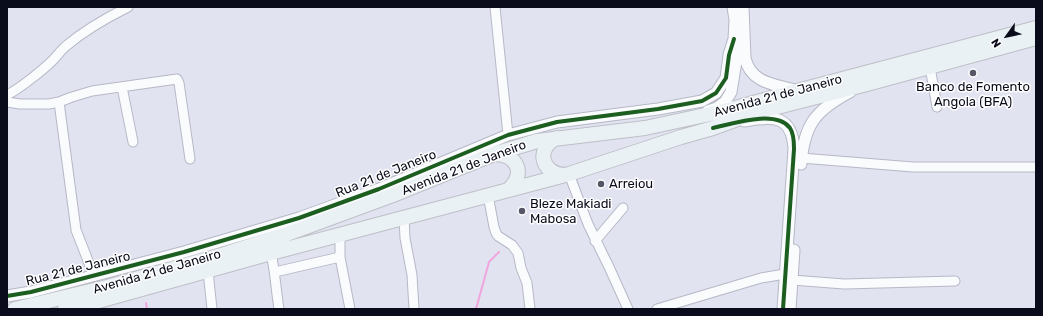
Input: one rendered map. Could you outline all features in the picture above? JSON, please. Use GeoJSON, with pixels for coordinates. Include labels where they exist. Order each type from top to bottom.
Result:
{"type":"FeatureCollection","features":[{"type":"Feature","properties":{"kind":"main road","name":"Avenida 21 de Janeiro"},"geometry":{"type":"LineString","coordinates":[[15,309],[108,286],[225,254],[287,234],[393,195],[495,154],[536,141],[645,128],[681,121],[724,111],[1036,28]]}},
{"type":"Feature","properties":{"kind":"main road","name":"Avenida 21 de Janeiro"},"geometry":{"type":"LineString","coordinates":[[65,309],[96,306],[271,252],[567,174],[754,114],[1036,38]]}},
{"type":"Feature","properties":{"kind":"main road"},"geometry":{"type":"LineString","coordinates":[[558,138],[548,144],[545,150],[545,162],[548,168],[553,172],[567,174]]}},
{"type":"Feature","properties":{"kind":"main road"},"geometry":{"type":"LineString","coordinates":[[495,154],[508,156],[516,164],[518,175],[516,181],[508,190]]}},
{"type":"Feature","properties":{"kind":"street"},"geometry":{"type":"LineString","coordinates":[[7,95],[16,90],[50,63],[76,38],[128,7]]}},
{"type":"Feature","properties":{"kind":"street"},"geometry":{"type":"LineString","coordinates":[[495,7],[508,135]]}},
{"type":"Feature","properties":{"kind":"street"},"geometry":{"type":"LineString","coordinates":[[681,121],[717,108],[725,102],[731,92],[737,55],[734,39],[735,20],[733,7]]}},
{"type":"Feature","properties":{"kind":"street"},"geometry":{"type":"LineString","coordinates":[[743,7],[745,19],[745,58],[750,72],[760,79],[797,91]]}},
{"type":"Feature","properties":{"kind":"street","name":"Rua 21 de Janeiro"},"geometry":{"type":"LineString","coordinates":[[7,296],[31,292],[184,252],[299,218],[380,189],[508,135],[557,122],[658,109],[702,101],[716,93],[726,78],[729,55],[734,39]]}},
{"type":"Feature","properties":{"kind":"street"},"geometry":{"type":"LineString","coordinates":[[930,67],[937,107]]}},
{"type":"Feature","properties":{"kind":"street"},"geometry":{"type":"LineString","coordinates":[[7,102],[12,104],[49,104],[81,94],[177,79],[179,83],[190,159]]}},
{"type":"Feature","properties":{"kind":"street"},"geometry":{"type":"LineString","coordinates":[[783,309],[789,277],[802,150],[806,134],[819,112],[835,100],[867,84]]}},
{"type":"Feature","properties":{"kind":"street"},"geometry":{"type":"LineString","coordinates":[[122,88],[134,142]]}},
{"type":"Feature","properties":{"kind":"street"},"geometry":{"type":"LineString","coordinates":[[58,102],[76,230],[94,276]]}},
{"type":"Feature","properties":{"kind":"street"},"geometry":{"type":"LineString","coordinates":[[713,128],[755,119],[769,118],[784,123],[791,131],[794,149],[789,277],[790,309]]}},
{"type":"Feature","properties":{"kind":"street"},"geometry":{"type":"LineString","coordinates":[[801,158],[913,167],[1036,167]]}},
{"type":"Feature","properties":{"kind":"street"},"geometry":{"type":"LineString","coordinates":[[567,174],[628,309]]}},
{"type":"Feature","properties":{"kind":"street"},"geometry":{"type":"LineString","coordinates":[[488,195],[494,228],[498,236],[512,246],[518,253],[521,268],[527,284],[530,309]]}},
{"type":"Feature","properties":{"kind":"street"},"geometry":{"type":"LineString","coordinates":[[596,241],[623,208]]}},
{"type":"Feature","properties":{"kind":"street"},"geometry":{"type":"LineString","coordinates":[[404,218],[412,275],[414,309]]}},
{"type":"Feature","properties":{"kind":"street"},"geometry":{"type":"LineString","coordinates":[[340,234],[340,257],[350,309]]}},
{"type":"Feature","properties":{"kind":"street"},"geometry":{"type":"LineString","coordinates":[[271,252],[279,309]]}},
{"type":"Feature","properties":{"kind":"street"},"geometry":{"type":"LineString","coordinates":[[275,272],[340,257]]}},
{"type":"Feature","properties":{"kind":"street"},"geometry":{"type":"LineString","coordinates":[[208,271],[212,309]]}},
{"type":"Feature","properties":{"kind":"street"},"geometry":{"type":"LineString","coordinates":[[657,309],[761,278],[789,277],[844,284],[955,281]]}},
{"type":"Feature","properties":{"kind":"waterway"},"geometry":{"type":"LineString","coordinates":[[476,309],[489,262],[499,252]]}},
{"type":"Feature","properties":{"kind":"waterway"},"geometry":{"type":"LineString","coordinates":[[146,303],[147,309]]}},
{"type":"Feature","properties":{"kind":"cycle path"},"geometry":{"type":"LineString","coordinates":[[7,296],[31,292],[184,252],[299,218],[379,189],[508,135],[557,122],[658,109],[702,101],[716,93],[726,78],[729,55],[734,39]]}},
{"type":"Feature","properties":{"kind":"cycle path"},"geometry":{"type":"LineString","coordinates":[[713,128],[753,119],[775,119],[783,122],[790,128],[792,133],[794,149],[783,309]]}},
{"type":"Feature","properties":{"kind":"place","name":"Banco de Fomento Angola (BFA)"},"geometry":{"type":"Point","coordinates":[973,73]}},
{"type":"Feature","properties":{"kind":"place","name":"Arreiou"},"geometry":{"type":"Point","coordinates":[601,184]}},
{"type":"Feature","properties":{"kind":"place","name":"Bleze Makiadi Mabosa"},"geometry":{"type":"Point","coordinates":[522,211]}}]}
